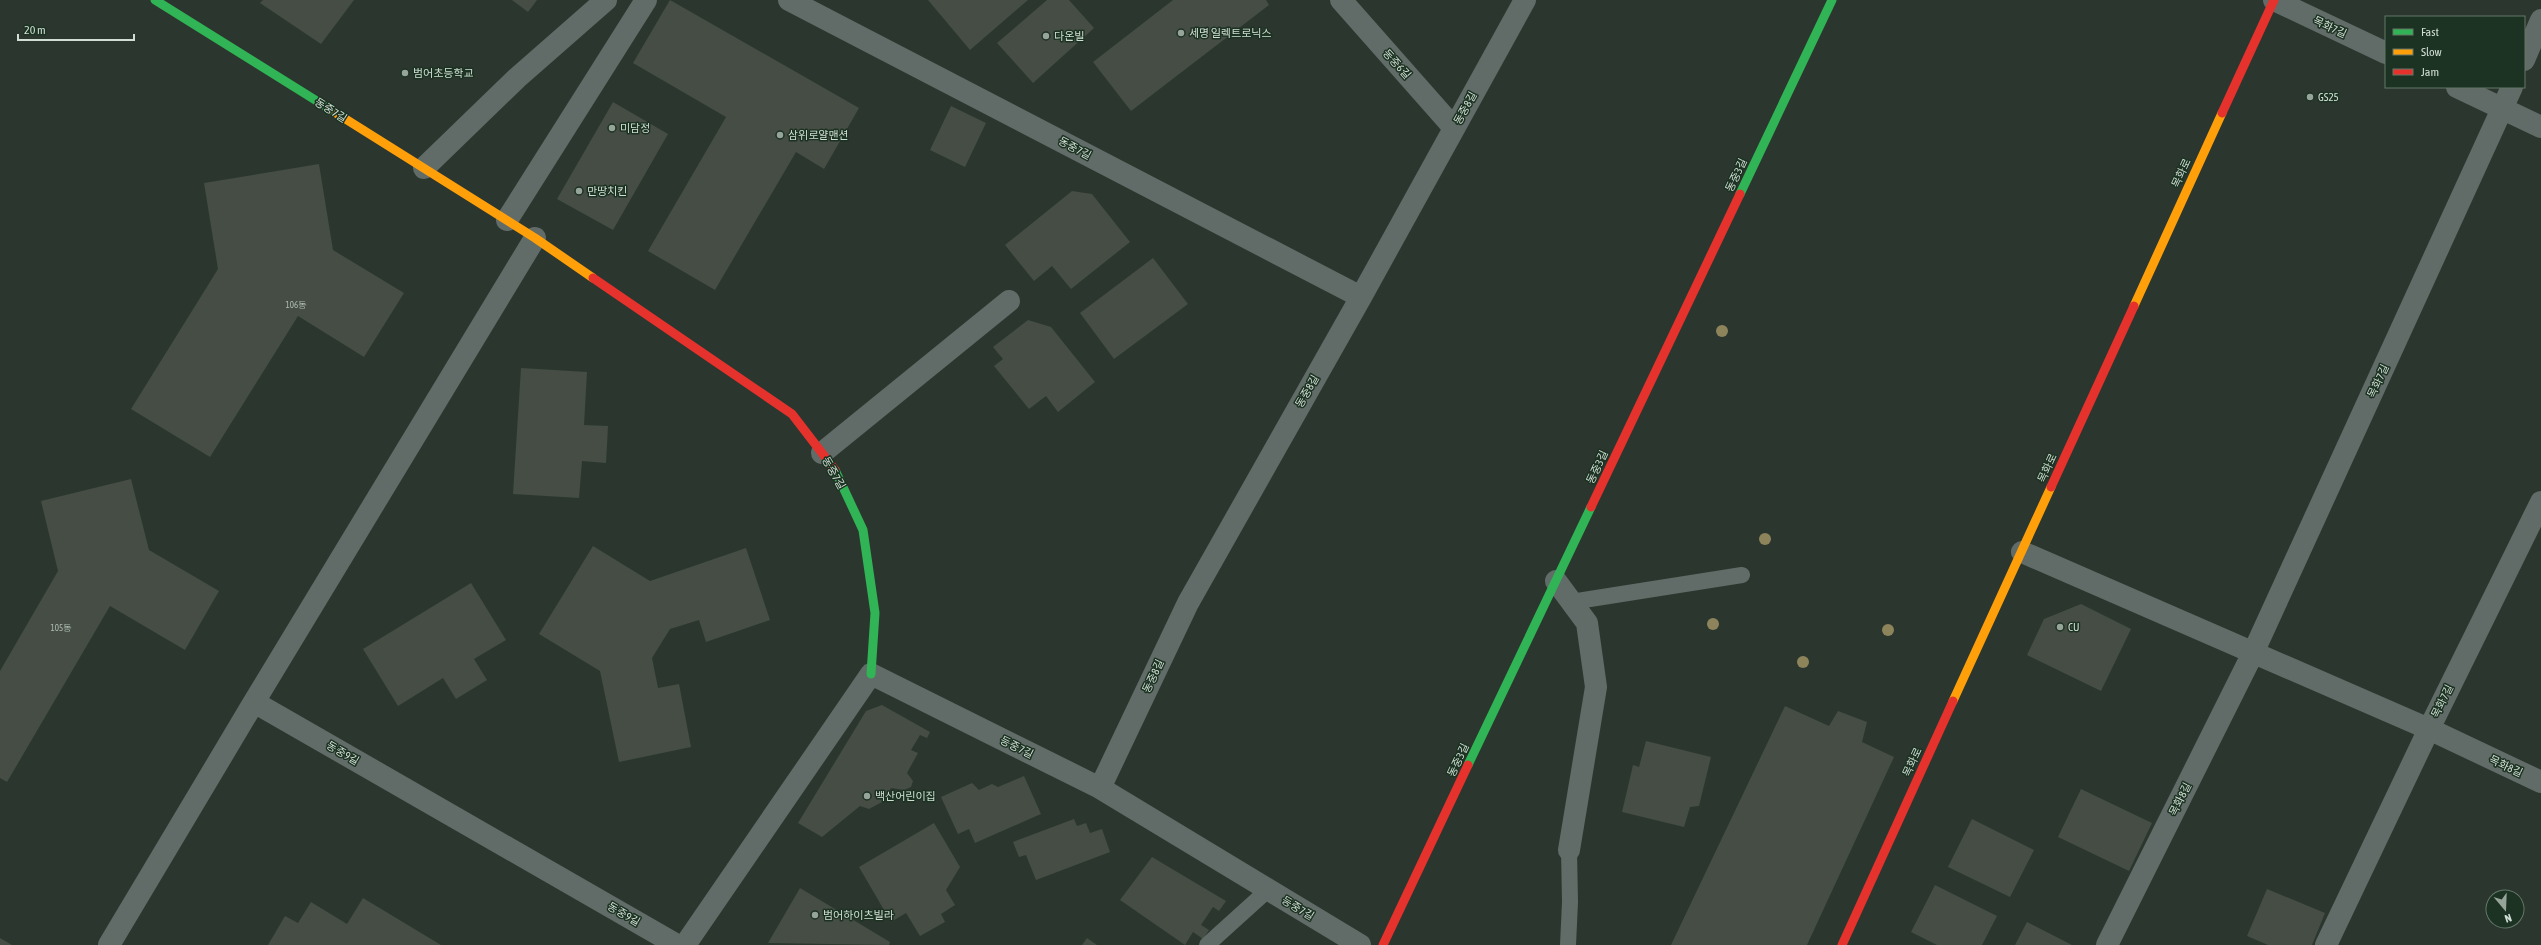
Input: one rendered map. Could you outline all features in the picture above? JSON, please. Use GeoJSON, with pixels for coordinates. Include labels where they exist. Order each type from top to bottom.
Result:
{"type":"FeatureCollection","features":[{"type":"Feature","properties":{"kind":"street","name":"동중7길"},"geometry":{"type":"LineString","coordinates":[[155,0],[535,238],[792,414],[833,466],[863,530],[875,613],[871,674],[1100,788],[1360,945]]}},
{"type":"Feature","properties":{"kind":"street"},"geometry":{"type":"LineString","coordinates":[[424,168],[517,78],[606,0]]}},
{"type":"Feature","properties":{"kind":"street"},"geometry":{"type":"LineString","coordinates":[[506,220],[646,0]]}},
{"type":"Feature","properties":{"kind":"street","name":"동중7길"},"geometry":{"type":"LineString","coordinates":[[789,0],[1361,297]]}},
{"type":"Feature","properties":{"kind":"street","name":"동중6길"},"geometry":{"type":"LineString","coordinates":[[1341,0],[1454,128]]}},
{"type":"Feature","properties":{"kind":"street","name":"동중8길"},"geometry":{"type":"LineString","coordinates":[[1100,788],[1188,603],[1361,297],[1525,0]]}},
{"type":"Feature","properties":{"kind":"street","name":"동중3길"},"geometry":{"type":"LineString","coordinates":[[1384,945],[1832,0]]}},
{"type":"Feature","properties":{"kind":"street","name":"목화7길"},"geometry":{"type":"LineString","coordinates":[[2274,0],[2385,53]]}},
{"type":"Feature","properties":{"kind":"street","name":"목화로"},"geometry":{"type":"LineString","coordinates":[[1842,945],[2274,0]]}},
{"type":"Feature","properties":{"kind":"street"},"geometry":{"type":"LineString","coordinates":[[2525,58],[2541,20]]}},
{"type":"Feature","properties":{"kind":"street"},"geometry":{"type":"LineString","coordinates":[[2459,88],[2541,127]]}},
{"type":"Feature","properties":{"kind":"street","name":"목화7길"},"geometry":{"type":"LineString","coordinates":[[2253,653],[2512,88]]}},
{"type":"Feature","properties":{"kind":"street"},"geometry":{"type":"LineString","coordinates":[[109,945],[254,702],[535,238]]}},
{"type":"Feature","properties":{"kind":"street","name":"동중7길"},"geometry":{"type":"LineString","coordinates":[[822,452],[1009,301]]}},
{"type":"Feature","properties":{"kind":"street","name":"목화7길"},"geometry":{"type":"LineString","coordinates":[[2429,729],[2541,502]]}},
{"type":"Feature","properties":{"kind":"street","name":"목화8길"},"geometry":{"type":"LineString","coordinates":[[2022,552],[2429,729],[2541,782]]}},
{"type":"Feature","properties":{"kind":"street"},"geometry":{"type":"LineString","coordinates":[[1556,581],[1587,623],[1596,687],[1569,850]]}},
{"type":"Feature","properties":{"kind":"street","name":"목화8길"},"geometry":{"type":"LineString","coordinates":[[2107,945],[2253,653]]}},
{"type":"Feature","properties":{"kind":"street"},"geometry":{"type":"LineString","coordinates":[[685,945],[871,674]]}},
{"type":"Feature","properties":{"kind":"street","name":"동중9길"},"geometry":{"type":"LineString","coordinates":[[254,702],[677,945]]}},
{"type":"Feature","properties":{"kind":"street"},"geometry":{"type":"LineString","coordinates":[[2326,945],[2429,729]]}},
{"type":"Feature","properties":{"kind":"lane"},"geometry":{"type":"LineString","coordinates":[[1571,602],[1742,575]]}},
{"type":"Feature","properties":{"kind":"lane"},"geometry":{"type":"LineString","coordinates":[[1568,945],[1570,902],[1569,850]]}},
{"type":"Feature","properties":{"kind":"lane"},"geometry":{"type":"LineString","coordinates":[[1207,945],[1269,889]]}},
{"type":"Feature","properties":{"kind":"building"},"geometry":{"type":"Polygon","coordinates":[[[263,0],[354,0],[321,44],[260,3],[263,0]]]}},
{"type":"Feature","properties":{"kind":"building"},"geometry":{"type":"Polygon","coordinates":[[[512,0],[537,0],[528,12],[512,0]]]}},
{"type":"Feature","properties":{"kind":"building","name":"삼위로얄맨션"},"geometry":{"type":"Polygon","coordinates":[[[670,0],[859,108],[824,169],[796,152],[715,290],[648,251],[726,117],[633,63],[670,0]]]}},
{"type":"Feature","properties":{"kind":"building"},"geometry":{"type":"Polygon","coordinates":[[[928,0],[1028,0],[970,50],[928,0]]]}},
{"type":"Feature","properties":{"kind":"building","name":"다온빌"},"geometry":{"type":"Polygon","coordinates":[[[1047,0],[1069,0],[1094,28],[1033,83],[997,43],[1047,0]]]}},
{"type":"Feature","properties":{"kind":"building","name":"세명 일렉트로닉스"},"geometry":{"type":"Polygon","coordinates":[[[1173,0],[1266,0],[1269,5],[1131,111],[1093,62],[1173,0]]]}},
{"type":"Feature","properties":{"kind":"building"},"geometry":{"type":"Polygon","coordinates":[[[613,102],[668,134],[613,230],[557,199],[613,102]]]}},
{"type":"Feature","properties":{"kind":"building"},"geometry":{"type":"Polygon","coordinates":[[[951,106],[986,123],[965,167],[930,150],[951,106]]]}},
{"type":"Feature","properties":{"kind":"building"},"geometry":{"type":"Polygon","coordinates":[[[319,164],[333,250],[404,293],[364,357],[298,316],[210,457],[131,409],[218,269],[204,183],[319,164]]]}},
{"type":"Feature","properties":{"kind":"building"},"geometry":{"type":"Polygon","coordinates":[[[1072,191],[1092,194],[1130,242],[1071,289],[1052,266],[1034,281],[1005,245],[1072,191]]]}},
{"type":"Feature","properties":{"kind":"building"},"geometry":{"type":"Polygon","coordinates":[[[1153,258],[1188,304],[1114,359],[1080,313],[1153,258]]]}},
{"type":"Feature","properties":{"kind":"building"},"geometry":{"type":"Polygon","coordinates":[[[1028,320],[1051,327],[1095,382],[1058,412],[1046,396],[1029,409],[994,366],[1003,359],[993,347],[1028,320]]]}},
{"type":"Feature","properties":{"kind":"building"},"geometry":{"type":"Polygon","coordinates":[[[521,368],[587,372],[584,425],[608,426],[606,463],[582,461],[579,498],[513,494],[521,368]]]}},
{"type":"Feature","properties":{"kind":"building"},"geometry":{"type":"Polygon","coordinates":[[[131,479],[149,550],[219,591],[185,650],[110,606],[7,782],[0,778],[0,671],[58,571],[41,501],[131,479]]]}},
{"type":"Feature","properties":{"kind":"building"},"geometry":{"type":"Polygon","coordinates":[[[593,546],[650,581],[746,548],[770,620],[706,642],[699,620],[670,629],[652,658],[658,688],[679,684],[691,747],[619,762],[600,671],[539,634],[593,546]]]}},
{"type":"Feature","properties":{"kind":"building"},"geometry":{"type":"Polygon","coordinates":[[[471,583],[506,640],[474,659],[487,680],[456,699],[443,678],[398,706],[363,649],[471,583]]]}},
{"type":"Feature","properties":{"kind":"building"},"geometry":{"type":"Polygon","coordinates":[[[2081,604],[2131,629],[2101,691],[2027,655],[2044,619],[2081,604]]]}},
{"type":"Feature","properties":{"kind":"building"},"geometry":{"type":"Polygon","coordinates":[[[882,705],[930,732],[927,738],[920,735],[911,750],[918,753],[907,773],[913,781],[911,787],[904,790],[891,788],[884,801],[869,809],[860,806],[822,837],[798,823],[866,711],[882,705]]]}},
{"type":"Feature","properties":{"kind":"building"},"geometry":{"type":"Polygon","coordinates":[[[1785,706],[1829,726],[1838,711],[1867,722],[1862,742],[1894,757],[1807,945],[1671,945],[1785,706]]]}},
{"type":"Feature","properties":{"kind":"building"},"geometry":{"type":"Polygon","coordinates":[[[1646,741],[1711,757],[1699,806],[1690,807],[1684,827],[1622,812],[1633,765],[1639,767],[1646,741]]]}},
{"type":"Feature","properties":{"kind":"building"},"geometry":{"type":"Polygon","coordinates":[[[1024,776],[1041,814],[975,843],[969,829],[958,834],[941,797],[972,783],[979,790],[992,784],[998,787],[1024,776]]]}},
{"type":"Feature","properties":{"kind":"building"},"geometry":{"type":"Polygon","coordinates":[[[2081,789],[2152,823],[2129,871],[2058,837],[2081,789]]]}},
{"type":"Feature","properties":{"kind":"building"},"geometry":{"type":"Polygon","coordinates":[[[1074,819],[1077,826],[1086,823],[1090,833],[1102,829],[1110,852],[1036,880],[1026,855],[1019,857],[1013,842],[1074,819]]]}},
{"type":"Feature","properties":{"kind":"building"},"geometry":{"type":"Polygon","coordinates":[[[1972,819],[2034,850],[2010,897],[1948,867],[1972,819]]]}},
{"type":"Feature","properties":{"kind":"building"},"geometry":{"type":"Polygon","coordinates":[[[934,823],[960,867],[946,890],[955,905],[941,914],[945,922],[920,936],[906,913],[891,922],[859,867],[934,823]]]}},
{"type":"Feature","properties":{"kind":"building"},"geometry":{"type":"Polygon","coordinates":[[[1152,857],[1226,901],[1219,911],[1213,907],[1201,925],[1209,930],[1203,939],[1193,932],[1185,945],[1120,900],[1152,857]]]}},
{"type":"Feature","properties":{"kind":"building"},"geometry":{"type":"Polygon","coordinates":[[[1935,885],[1997,916],[1982,945],[1937,945],[1911,932],[1935,885]]]}},
{"type":"Feature","properties":{"kind":"building","name":"범어하이츠빌라"},"geometry":{"type":"Polygon","coordinates":[[[800,888],[890,942],[889,945],[768,943],[800,888]]]}},
{"type":"Feature","properties":{"kind":"building"},"geometry":{"type":"Polygon","coordinates":[[[2267,889],[2325,913],[2312,945],[2268,945],[2247,936],[2267,889]]]}},
{"type":"Feature","properties":{"kind":"building"},"geometry":{"type":"Polygon","coordinates":[[[363,898],[441,945],[268,945],[285,916],[298,923],[311,902],[347,924],[363,898]]]}},
{"type":"Feature","properties":{"kind":"building"},"geometry":{"type":"Polygon","coordinates":[[[2027,922],[2072,945],[2015,945],[2027,922]]]}},
{"type":"Feature","properties":{"kind":"building"},"geometry":{"type":"Polygon","coordinates":[[[0,938],[12,945],[0,945],[0,938]]]}},
{"type":"Feature","properties":{"kind":"building"},"geometry":{"type":"Polygon","coordinates":[[[1087,938],[1097,945],[1082,945],[1087,938]]]}},
{"type":"Feature","properties":{"kind":"traffic: fast"},"geometry":{"type":"LineString","coordinates":[[155,0],[336,113]]}},
{"type":"Feature","properties":{"kind":"traffic: fast"},"geometry":{"type":"LineString","coordinates":[[1740,194],[1832,0]]}},
{"type":"Feature","properties":{"kind":"traffic: fast"},"geometry":{"type":"LineString","coordinates":[[835,470],[863,530],[875,613],[871,674]]}},
{"type":"Feature","properties":{"kind":"traffic: fast"},"geometry":{"type":"LineString","coordinates":[[1468,765],[1591,507]]}},
{"type":"Feature","properties":{"kind":"traffic: slow"},"geometry":{"type":"LineString","coordinates":[[336,113],[535,238],[593,278]]}},
{"type":"Feature","properties":{"kind":"traffic: slow"},"geometry":{"type":"LineString","coordinates":[[2134,306],[2222,113]]}},
{"type":"Feature","properties":{"kind":"traffic: slow"},"geometry":{"type":"LineString","coordinates":[[1953,701],[2051,487]]}},
{"type":"Feature","properties":{"kind":"traffic: jam"},"geometry":{"type":"LineString","coordinates":[[2222,113],[2274,0]]}},
{"type":"Feature","properties":{"kind":"traffic: jam"},"geometry":{"type":"LineString","coordinates":[[1591,507],[1740,194]]}},
{"type":"Feature","properties":{"kind":"traffic: jam"},"geometry":{"type":"LineString","coordinates":[[593,278],[792,414],[835,470]]}},
{"type":"Feature","properties":{"kind":"traffic: jam"},"geometry":{"type":"LineString","coordinates":[[2051,487],[2134,306]]}},
{"type":"Feature","properties":{"kind":"traffic: jam"},"geometry":{"type":"LineString","coordinates":[[1842,945],[1953,701]]}},
{"type":"Feature","properties":{"kind":"traffic: jam"},"geometry":{"type":"LineString","coordinates":[[1383,945],[1468,765]]}},
{"type":"Feature","properties":{"kind":"place","name":"세명 일렉트로닉스"},"geometry":{"type":"Point","coordinates":[1181,33]}},
{"type":"Feature","properties":{"kind":"place","name":"다온빌"},"geometry":{"type":"Point","coordinates":[1046,36]}},
{"type":"Feature","properties":{"kind":"place","name":"범어초등학교"},"geometry":{"type":"Point","coordinates":[405,73]}},
{"type":"Feature","properties":{"kind":"place","name":"GS25"},"geometry":{"type":"Point","coordinates":[2310,97]}},
{"type":"Feature","properties":{"kind":"place","name":"미담정"},"geometry":{"type":"Point","coordinates":[612,128]}},
{"type":"Feature","properties":{"kind":"place","name":"삼위로얄맨션"},"geometry":{"type":"Point","coordinates":[780,135]}},
{"type":"Feature","properties":{"kind":"place","name":"만땅치킨"},"geometry":{"type":"Point","coordinates":[579,191]}},
{"type":"Feature","properties":{"kind":"place","name":"CU"},"geometry":{"type":"Point","coordinates":[2060,627]}},
{"type":"Feature","properties":{"kind":"place","name":"백산어린이집"},"geometry":{"type":"Point","coordinates":[867,796]}},
{"type":"Feature","properties":{"kind":"place","name":"범어하이츠빌라"},"geometry":{"type":"Point","coordinates":[815,915]}}]}
